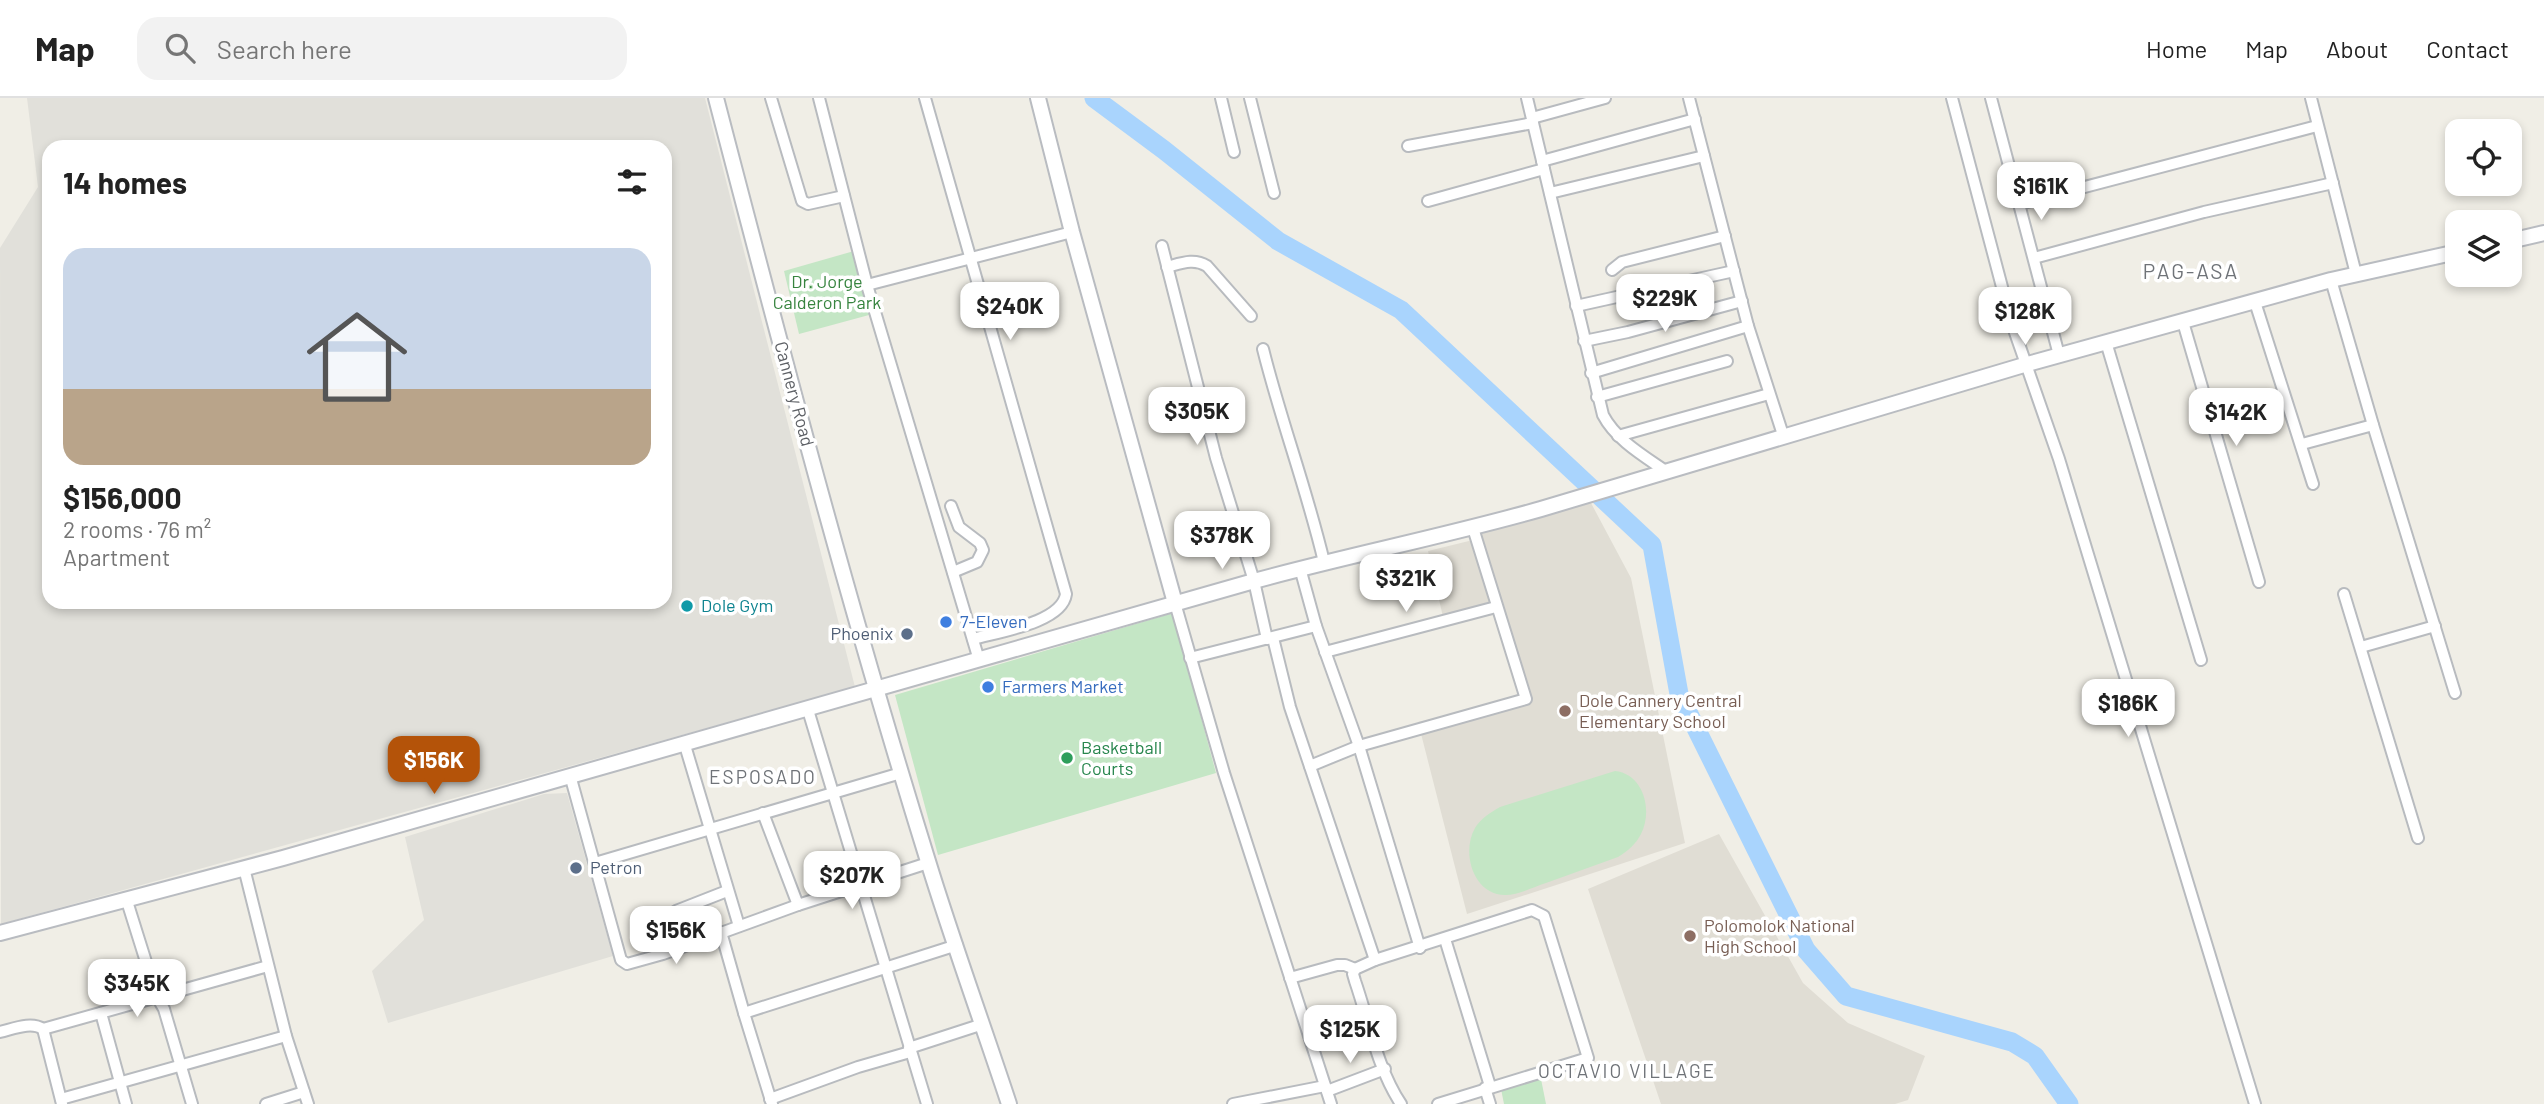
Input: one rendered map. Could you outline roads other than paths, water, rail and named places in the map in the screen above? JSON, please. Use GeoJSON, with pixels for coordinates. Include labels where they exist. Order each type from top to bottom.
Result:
{"type":"FeatureCollection","features":[{"type":"Feature","properties":{"kind":"street","name":"Cannery Road"},"geometry":{"type":"LineString","coordinates":[[716,98],[780,344],[876,689],[928,863],[1009,1104]]}},
{"type":"Feature","properties":{"kind":"street"},"geometry":{"type":"LineString","coordinates":[[771,98],[802,201],[808,204],[844,196]]}},
{"type":"Feature","properties":{"kind":"street"},"geometry":{"type":"LineString","coordinates":[[819,98],[867,285],[979,660]]}},
{"type":"Feature","properties":{"kind":"street"},"geometry":{"type":"LineString","coordinates":[[925,98],[1066,594],[1061,607],[1043,619],[973,639]]}},
{"type":"Feature","properties":{"kind":"street"},"geometry":{"type":"LineString","coordinates":[[1038,98],[1072,232],[1190,658],[1224,773],[1331,1104]]}},
{"type":"Feature","properties":{"kind":"street"},"geometry":{"type":"LineString","coordinates":[[1221,98],[1234,152]]}},
{"type":"Feature","properties":{"kind":"street"},"geometry":{"type":"LineString","coordinates":[[1250,98],[1274,193]]}},
{"type":"Feature","properties":{"kind":"street"},"geometry":{"type":"LineString","coordinates":[[1527,98],[1597,397],[1608,426],[1667,472]]}},
{"type":"Feature","properties":{"kind":"street"},"geometry":{"type":"LineString","coordinates":[[1408,146],[1533,120],[1605,98]]}},
{"type":"Feature","properties":{"kind":"street"},"geometry":{"type":"LineString","coordinates":[[1689,98],[1748,326],[1784,438]]}},
{"type":"Feature","properties":{"kind":"street"},"geometry":{"type":"LineString","coordinates":[[1952,98],[2011,321],[2059,459],[2255,1104]]}},
{"type":"Feature","properties":{"kind":"street"},"geometry":{"type":"LineString","coordinates":[[1991,98],[2059,355]]}},
{"type":"Feature","properties":{"kind":"street"},"geometry":{"type":"LineString","coordinates":[[2311,98],[2356,274]]}},
{"type":"Feature","properties":{"kind":"street"},"geometry":{"type":"LineString","coordinates":[[1428,201],[1695,119]]}},
{"type":"Feature","properties":{"kind":"street"},"geometry":{"type":"LineString","coordinates":[[2020,204],[2317,126]]}},
{"type":"Feature","properties":{"kind":"street"},"geometry":{"type":"LineString","coordinates":[[1550,193],[1704,156]]}},
{"type":"Feature","properties":{"kind":"street"},"geometry":{"type":"LineString","coordinates":[[2034,258],[2204,212],[2333,183]]}},
{"type":"Feature","properties":{"kind":"street"},"geometry":{"type":"LineString","coordinates":[[867,285],[1072,232]]}},
{"type":"Feature","properties":{"kind":"street"},"geometry":{"type":"LineString","coordinates":[[2522,238],[2544,233]]}},
{"type":"Feature","properties":{"kind":"street"},"geometry":{"type":"LineString","coordinates":[[1612,270],[1622,262],[1725,236]]}},
{"type":"Feature","properties":{"kind":"street"},"geometry":{"type":"LineString","coordinates":[[1162,246],[1216,458],[1290,707],[1375,960]]}},
{"type":"Feature","properties":{"kind":"street"},"geometry":{"type":"LineString","coordinates":[[0,933],[244,868],[684,742],[808,710],[1300,568],[1473,528],[1605,491],[2059,355],[2331,280],[2445,255]]}},
{"type":"Feature","properties":{"kind":"street"},"geometry":{"type":"LineString","coordinates":[[1167,267],[1199,261],[1207,266],[1251,316]]}},
{"type":"Feature","properties":{"kind":"street"},"geometry":{"type":"LineString","coordinates":[[1576,306],[1734,271]]}},
{"type":"Feature","properties":{"kind":"street"},"geometry":{"type":"LineString","coordinates":[[2331,280],[2455,692]]}},
{"type":"Feature","properties":{"kind":"street"},"geometry":{"type":"LineString","coordinates":[[1584,341],[1628,332],[1742,300]]}},
{"type":"Feature","properties":{"kind":"street"},"geometry":{"type":"LineString","coordinates":[[2255,302],[2313,484]]}},
{"type":"Feature","properties":{"kind":"street"},"geometry":{"type":"LineString","coordinates":[[2183,322],[2259,582]]}},
{"type":"Feature","properties":{"kind":"street"},"geometry":{"type":"LineString","coordinates":[[1591,373],[1748,326]]}},
{"type":"Feature","properties":{"kind":"street"},"geometry":{"type":"LineString","coordinates":[[2106,342],[2201,660]]}},
{"type":"Feature","properties":{"kind":"street"},"geometry":{"type":"LineString","coordinates":[[1263,349],[1324,562]]}},
{"type":"Feature","properties":{"kind":"street"},"geometry":{"type":"LineString","coordinates":[[1597,397],[1727,361]]}},
{"type":"Feature","properties":{"kind":"street"},"geometry":{"type":"LineString","coordinates":[[1618,436],[1769,394]]}},
{"type":"Feature","properties":{"kind":"street"},"geometry":{"type":"LineString","coordinates":[[2302,444],[2373,425]]}},
{"type":"Feature","properties":{"kind":"street"},"geometry":{"type":"LineString","coordinates":[[951,506],[959,527],[980,543],[983,550],[977,562],[953,572]]}},
{"type":"Feature","properties":{"kind":"street"},"geometry":{"type":"LineString","coordinates":[[1310,766],[1359,746],[1526,699],[1473,528]]}},
{"type":"Feature","properties":{"kind":"street"},"geometry":{"type":"LineString","coordinates":[[1300,568],[1316,626],[1359,746],[1420,948]]}},
{"type":"Feature","properties":{"kind":"street"},"geometry":{"type":"LineString","coordinates":[[2344,594],[2418,838]]}},
{"type":"Feature","properties":{"kind":"street"},"geometry":{"type":"LineString","coordinates":[[1325,652],[1496,607]]}},
{"type":"Feature","properties":{"kind":"street"},"geometry":{"type":"LineString","coordinates":[[1190,658],[1316,626]]}},
{"type":"Feature","properties":{"kind":"street"},"geometry":{"type":"LineString","coordinates":[[2361,647],[2435,626]]}},
{"type":"Feature","properties":{"kind":"street"},"geometry":{"type":"LineString","coordinates":[[808,710],[927,1104]]}},
{"type":"Feature","properties":{"kind":"street"},"geometry":{"type":"LineString","coordinates":[[684,742],[739,926]]}},
{"type":"Feature","properties":{"kind":"street"},"geometry":{"type":"LineString","coordinates":[[595,863],[901,773]]}},
{"type":"Feature","properties":{"kind":"street"},"geometry":{"type":"LineString","coordinates":[[570,775],[621,960],[631,964],[928,863]]}},
{"type":"Feature","properties":{"kind":"street"},"geometry":{"type":"LineString","coordinates":[[763,813],[798,905]]}},
{"type":"Feature","properties":{"kind":"street"},"geometry":{"type":"LineString","coordinates":[[244,868],[286,1036],[308,1104]]}},
{"type":"Feature","properties":{"kind":"street"},"geometry":{"type":"LineString","coordinates":[[676,911],[727,891]]}},
{"type":"Feature","properties":{"kind":"street"},"geometry":{"type":"LineString","coordinates":[[126,898],[157,997],[164,1009],[192,1104]]}},
{"type":"Feature","properties":{"kind":"street"},"geometry":{"type":"LineString","coordinates":[[1401,1104],[1385,1069],[1355,981],[1355,970],[1375,960],[1532,911],[1542,913],[1588,1058],[1438,1104]]}},
{"type":"Feature","properties":{"kind":"street"},"geometry":{"type":"LineString","coordinates":[[721,932],[771,1102],[983,1024]]}},
{"type":"Feature","properties":{"kind":"street"},"geometry":{"type":"LineString","coordinates":[[1445,939],[1488,1087],[1490,1104]]}},
{"type":"Feature","properties":{"kind":"street"},"geometry":{"type":"LineString","coordinates":[[744,1013],[957,946]]}},
{"type":"Feature","properties":{"kind":"street"},"geometry":{"type":"LineString","coordinates":[[1290,978],[1338,965],[1355,970]]}},
{"type":"Feature","properties":{"kind":"street"},"geometry":{"type":"LineString","coordinates":[[0,1032],[35,1025],[43,1028],[268,966]]}},
{"type":"Feature","properties":{"kind":"street"},"geometry":{"type":"LineString","coordinates":[[101,1013],[126,1104]]}},
{"type":"Feature","properties":{"kind":"street"},"geometry":{"type":"LineString","coordinates":[[43,1028],[61,1102],[286,1036]]}},
{"type":"Feature","properties":{"kind":"street"},"geometry":{"type":"LineString","coordinates":[[1233,1104],[1326,1089],[1385,1069]]}},
{"type":"Feature","properties":{"kind":"street"},"geometry":{"type":"LineString","coordinates":[[266,1104],[304,1092]]}},
{"type":"Feature","properties":{"kind":"waterway"},"geometry":{"type":"LineString","coordinates":[[1094,98],[1278,241],[1401,310],[1652,545],[1679,694],[1806,950],[1846,996],[2012,1042],[2035,1056],[2069,1104]]}},
{"type":"Feature","properties":{"kind":"place","name":"Dole Gym"},"geometry":{"type":"Point","coordinates":[687,606]}},
{"type":"Feature","properties":{"kind":"place","name":"7-Eleven"},"geometry":{"type":"Point","coordinates":[946,622]}},
{"type":"Feature","properties":{"kind":"place","name":"Phoenix"},"geometry":{"type":"Point","coordinates":[907,634]}},
{"type":"Feature","properties":{"kind":"place","name":"Farmers Market"},"geometry":{"type":"Point","coordinates":[988,687]}},
{"type":"Feature","properties":{"kind":"place","name":"Dole Cannery Central Elementary School"},"geometry":{"type":"Point","coordinates":[1565,711]}},
{"type":"Feature","properties":{"kind":"place","name":"Basketball Courts"},"geometry":{"type":"Point","coordinates":[1067,758]}},
{"type":"Feature","properties":{"kind":"place","name":"Petron"},"geometry":{"type":"Point","coordinates":[576,868]}},
{"type":"Feature","properties":{"kind":"place","name":"Polomolok National High School"},"geometry":{"type":"Point","coordinates":[1690,936]}},
{"type":"Feature","properties":{"kind":"district","name":"PAG-ASA"},"geometry":{"type":"Point","coordinates":[2191,272]}},
{"type":"Feature","properties":{"kind":"district","name":"ESPOSADO"},"geometry":{"type":"Point","coordinates":[763,777]}},
{"type":"Feature","properties":{"kind":"district","name":"OCTAVIO VILLAGE"},"geometry":{"type":"Point","coordinates":[1627,1071]}},
{"type":"Feature","properties":{"kind":"park label","name":"Dr. Jorge Calderon Park"},"geometry":{"type":"Point","coordinates":[827,292]}}]}
